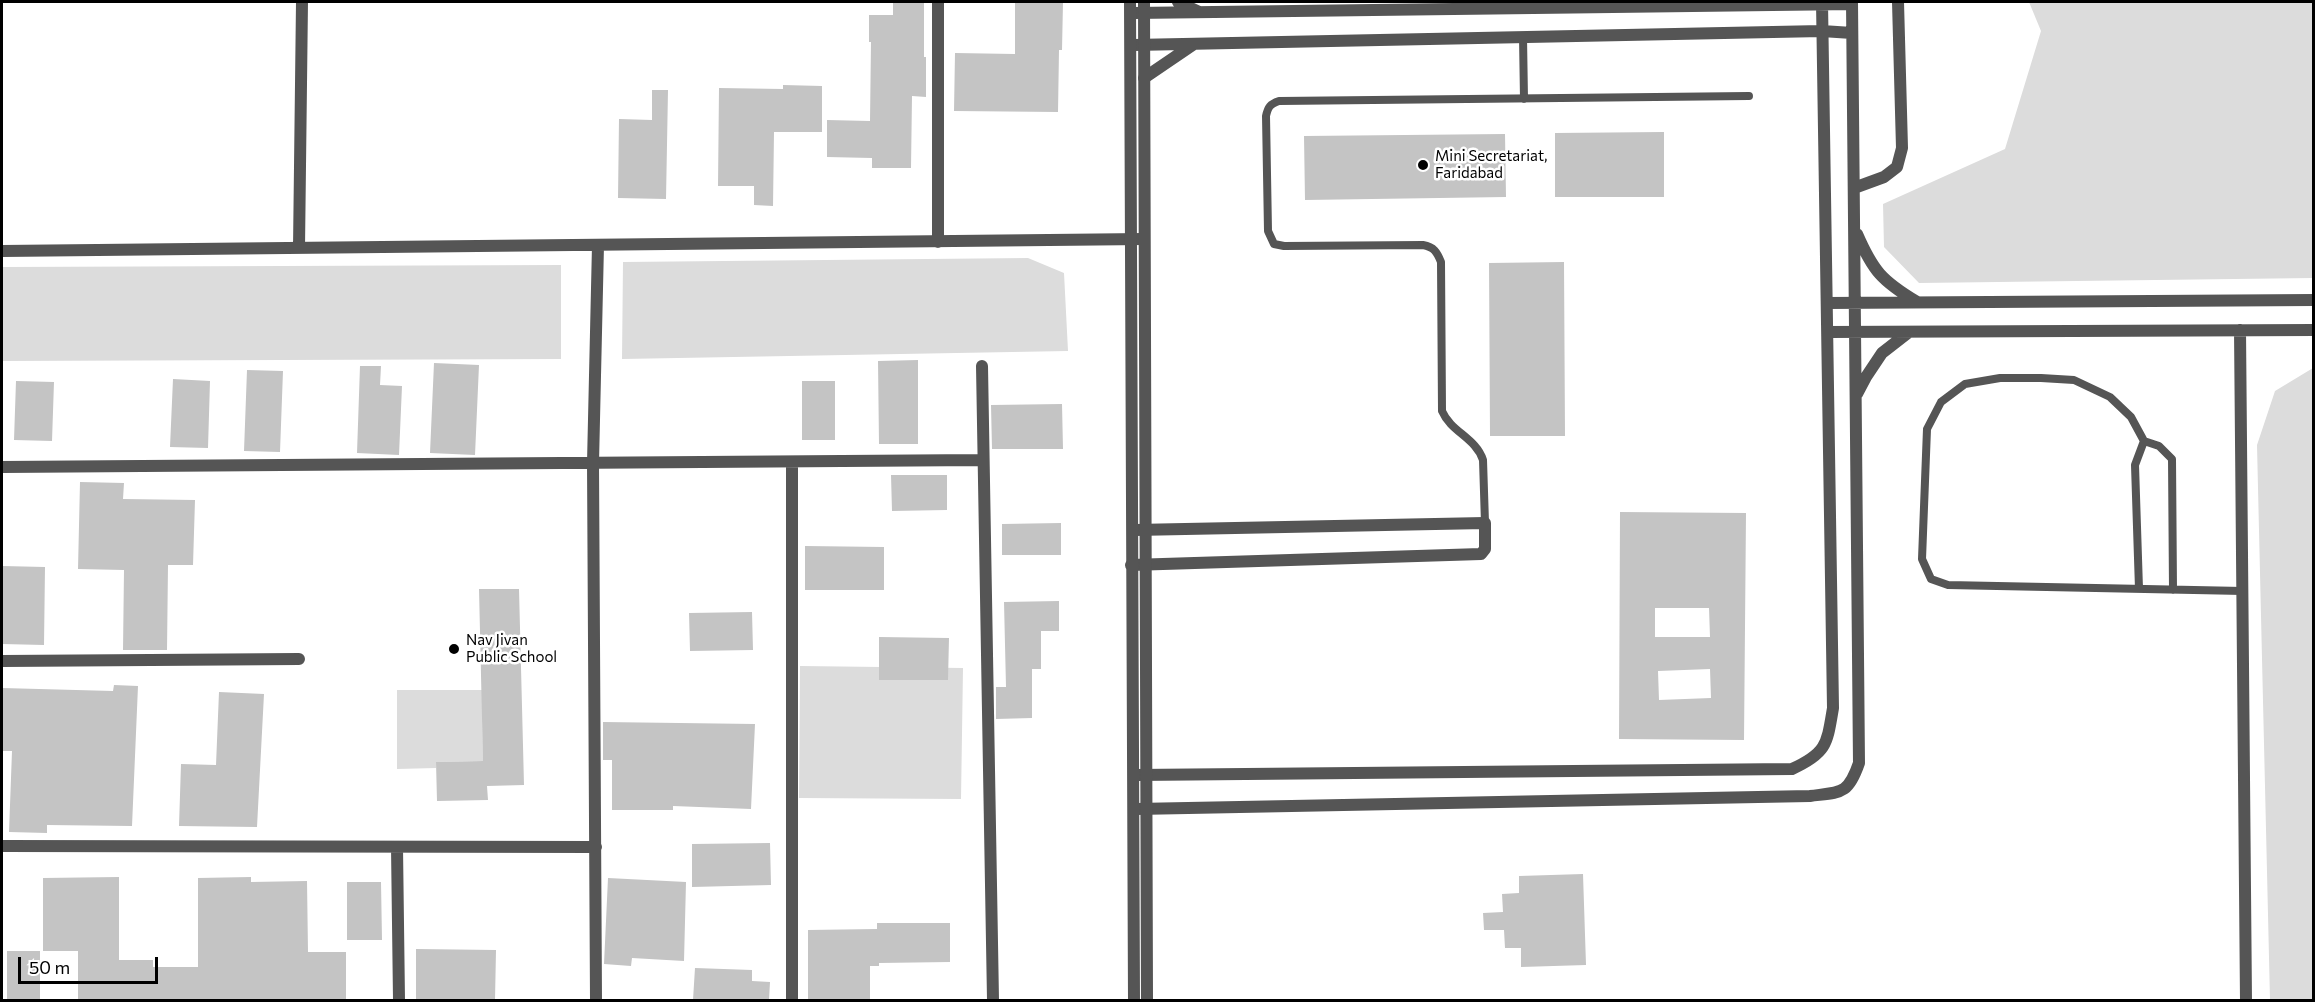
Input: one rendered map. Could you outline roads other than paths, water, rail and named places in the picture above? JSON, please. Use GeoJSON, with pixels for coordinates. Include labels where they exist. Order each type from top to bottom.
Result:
{"type":"FeatureCollection","features":[{"type":"Feature","properties":{"kind":"street"},"geometry":{"type":"LineString","coordinates":[[299,248],[302,2]]}},
{"type":"Feature","properties":{"kind":"street"},"geometry":{"type":"LineString","coordinates":[[938,242],[939,2]]}},
{"type":"Feature","properties":{"kind":"street"},"geometry":{"type":"LineString","coordinates":[[1178,2],[1200,12]]}},
{"type":"Feature","properties":{"kind":"street"},"geometry":{"type":"LineString","coordinates":[[1854,188],[1884,177],[1897,167],[1902,147],[1898,2]]}},
{"type":"Feature","properties":{"kind":"street"},"geometry":{"type":"LineString","coordinates":[[1132,775],[1792,769],[1814,759],[1828,740],[1833,708],[1822,3]]}},
{"type":"Feature","properties":{"kind":"street"},"geometry":{"type":"LineString","coordinates":[[1132,809],[1810,796],[1840,792],[1853,782],[1859,763],[1852,3],[1200,12],[1130,8],[1129,240],[1132,809],[1134,1000]]}},
{"type":"Feature","properties":{"kind":"street"},"geometry":{"type":"LineString","coordinates":[[1144,7],[1147,1000]]}},
{"type":"Feature","properties":{"kind":"street"},"geometry":{"type":"LineString","coordinates":[[1130,45],[1822,31],[1852,33]]}},
{"type":"Feature","properties":{"kind":"street"},"geometry":{"type":"LineString","coordinates":[[1144,78],[1195,44]]}},
{"type":"Feature","properties":{"kind":"street"},"geometry":{"type":"LineString","coordinates":[[1854,227],[1870,264],[1894,288],[1918,303]]}},
{"type":"Feature","properties":{"kind":"street"},"geometry":{"type":"LineString","coordinates":[[2,251],[1144,239]]}},
{"type":"Feature","properties":{"kind":"street"},"geometry":{"type":"LineString","coordinates":[[596,1000],[593,463],[598,245]]}},
{"type":"Feature","properties":{"kind":"street"},"geometry":{"type":"LineString","coordinates":[[1827,303],[2313,300]]}},
{"type":"Feature","properties":{"kind":"street"},"geometry":{"type":"LineString","coordinates":[[2240,330],[2246,1000]]}},
{"type":"Feature","properties":{"kind":"street"},"geometry":{"type":"LineString","coordinates":[[1828,332],[2313,330]]}},
{"type":"Feature","properties":{"kind":"street"},"geometry":{"type":"LineString","coordinates":[[1856,398],[1866,377],[1882,353],[1910,332]]}},
{"type":"Feature","properties":{"kind":"street"},"geometry":{"type":"LineString","coordinates":[[982,366],[993,1000]]}},
{"type":"Feature","properties":{"kind":"street"},"geometry":{"type":"LineString","coordinates":[[2,467],[982,460]]}},
{"type":"Feature","properties":{"kind":"street"},"geometry":{"type":"LineString","coordinates":[[792,462],[792,1000]]}},
{"type":"Feature","properties":{"kind":"street"},"geometry":{"type":"LineString","coordinates":[[1131,530],[1485,523],[1485,549],[1481,554],[1131,565]]}},
{"type":"Feature","properties":{"kind":"street"},"geometry":{"type":"LineString","coordinates":[[2,661],[299,659]]}},
{"type":"Feature","properties":{"kind":"street"},"geometry":{"type":"LineString","coordinates":[[2,846],[596,847]]}},
{"type":"Feature","properties":{"kind":"street"},"geometry":{"type":"LineString","coordinates":[[398,847],[399,1000]]}},
{"type":"Feature","properties":{"kind":"lane"},"geometry":{"type":"LineString","coordinates":[[1523,37],[1524,99]]}},
{"type":"Feature","properties":{"kind":"lane"},"geometry":{"type":"LineString","coordinates":[[1485,523],[1483,460],[1480,450],[1451,426],[1442,411],[1441,262],[1438,254],[1432,247],[1423,244],[1284,246],[1274,243],[1268,231],[1266,116],[1268,108],[1272,103],[1279,102],[1749,96]]}},
{"type":"Feature","properties":{"kind":"lane"},"geometry":{"type":"LineString","coordinates":[[2173,590],[2172,459],[2159,446],[2144,441],[2131,417],[2110,397],[2074,380],[2000,378],[1965,384],[1941,402],[1927,429],[1924,469],[1922,560],[1931,579],[1948,585],[2173,590],[2243,591]]}},
{"type":"Feature","properties":{"kind":"lane"},"geometry":{"type":"LineString","coordinates":[[2139,589],[2135,465],[2144,441]]}},
{"type":"Feature","properties":{"kind":"place","name":"Mini Secretariat, Faridabad"},"geometry":{"type":"Point","coordinates":[1423,165]}},
{"type":"Feature","properties":{"kind":"place","name":"Nav Jivan Public School"},"geometry":{"type":"Point","coordinates":[454,649]}}]}
